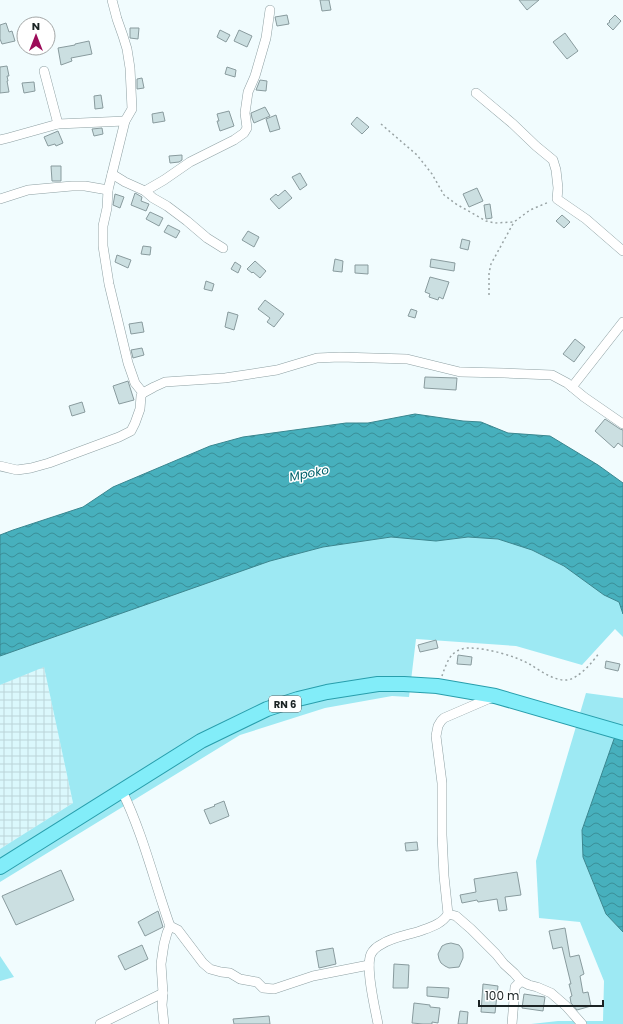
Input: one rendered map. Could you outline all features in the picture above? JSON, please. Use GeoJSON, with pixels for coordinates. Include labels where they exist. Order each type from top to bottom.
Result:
{"type":"FeatureCollection","features":[{"type":"Feature","properties":{"kind":"main road","name":"RN 6"},"geometry":{"type":"LineString","coordinates":[[0,867],[201,741],[267,710],[298,699],[327,692],[378,684],[437,686],[495,696],[623,733]]}},
{"type":"Feature","properties":{"kind":"street"},"geometry":{"type":"LineString","coordinates":[[112,0],[127,49],[130,68],[132,109],[125,121],[108,190],[103,226],[103,246],[109,284],[128,363],[135,383],[143,393]]}},
{"type":"Feature","properties":{"kind":"street"},"geometry":{"type":"LineString","coordinates":[[145,192],[190,162],[234,140],[244,133],[247,128],[245,113],[248,92],[255,76],[266,38],[270,10]]}},
{"type":"Feature","properties":{"kind":"street"},"geometry":{"type":"LineString","coordinates":[[44,71],[58,124]]}},
{"type":"Feature","properties":{"kind":"street"},"geometry":{"type":"LineString","coordinates":[[476,93],[553,160],[558,188],[557,199],[586,219],[623,251]]}},
{"type":"Feature","properties":{"kind":"street"},"geometry":{"type":"LineString","coordinates":[[0,140],[58,124],[125,121]]}},
{"type":"Feature","properties":{"kind":"street"},"geometry":{"type":"LineString","coordinates":[[112,174],[167,206],[207,238],[223,248]]}},
{"type":"Feature","properties":{"kind":"street"},"geometry":{"type":"LineString","coordinates":[[0,199],[28,190],[72,186],[85,186],[108,190]]}},
{"type":"Feature","properties":{"kind":"street"},"geometry":{"type":"LineString","coordinates":[[572,387],[623,322]]}},
{"type":"Feature","properties":{"kind":"street"},"geometry":{"type":"LineString","coordinates":[[0,466],[17,470],[31,468],[49,463],[131,431],[140,409],[141,396],[143,393],[165,382],[225,378],[277,370],[317,358],[340,357],[407,359],[460,372],[552,375],[567,383],[584,397],[623,424]]}},
{"type":"Feature","properties":{"kind":"street"},"geometry":{"type":"LineString","coordinates":[[378,1024],[372,993],[369,965],[372,952],[380,944],[437,924],[444,920],[448,914],[442,835],[442,783],[436,736],[438,726],[444,718],[495,696]]}},
{"type":"Feature","properties":{"kind":"street"},"geometry":{"type":"LineString","coordinates":[[122,791],[129,805],[155,876],[170,926],[164,944],[162,964],[162,1004],[164,1024]]}},
{"type":"Feature","properties":{"kind":"street"},"geometry":{"type":"LineString","coordinates":[[448,914],[456,916],[471,929],[521,981],[528,985],[552,993],[582,1024]]}},
{"type":"Feature","properties":{"kind":"street"},"geometry":{"type":"LineString","coordinates":[[170,926],[178,930],[203,963],[210,969],[230,973],[240,979],[257,982],[263,988],[274,989],[309,977],[369,965]]}},
{"type":"Feature","properties":{"kind":"street"},"geometry":{"type":"LineString","coordinates":[[512,1024],[515,987],[521,981]]}},
{"type":"Feature","properties":{"kind":"street"},"geometry":{"type":"LineString","coordinates":[[100,1024],[163,993]]}},
{"type":"Feature","properties":{"kind":"path"},"geometry":{"type":"LineString","coordinates":[[381,124],[417,155],[432,174],[444,196],[486,221],[495,223],[514,222]]}},
{"type":"Feature","properties":{"kind":"path"},"geometry":{"type":"LineString","coordinates":[[489,295],[489,272],[491,264],[514,222],[530,210],[557,199]]}},
{"type":"Feature","properties":{"kind":"path"},"geometry":{"type":"LineString","coordinates":[[437,686],[452,654],[460,649],[469,648],[486,650],[509,655],[560,680],[568,680],[576,676],[594,661],[599,654]]}},
{"type":"Feature","properties":{"kind":"shaded area"},"geometry":{"type":"Polygon","coordinates":[[[391,537],[436,541],[468,537],[498,539],[532,550],[564,566],[604,595],[619,602],[623,614],[623,637],[615,629],[582,665],[516,646],[416,639],[409,697],[392,696],[325,708],[240,735],[0,882],[0,849],[73,803],[44,667],[0,685],[0,656],[270,561],[323,547],[391,537]]]}},
{"type":"Feature","properties":{"kind":"shaded area"},"geometry":{"type":"Polygon","coordinates":[[[44,666],[73,803],[0,849],[0,685],[44,666]]]}},
{"type":"Feature","properties":{"kind":"shaded area"},"geometry":{"type":"Polygon","coordinates":[[[586,693],[623,698],[623,729],[582,830],[583,857],[606,914],[623,932],[623,1024],[531,1024],[558,1021],[603,1021],[604,981],[580,922],[539,918],[536,861],[586,693]]]}},
{"type":"Feature","properties":{"kind":"shaded area"},"geometry":{"type":"Polygon","coordinates":[[[0,956],[14,977],[0,981],[0,956]]]}},
{"type":"Feature","properties":{"kind":"water","name":"Mpoko"},"geometry":{"type":"Polygon","coordinates":[[[415,414],[481,422],[508,433],[550,436],[598,465],[623,483],[623,614],[619,602],[604,595],[564,566],[532,550],[498,539],[468,537],[436,541],[391,537],[323,547],[270,561],[0,656],[0,535],[83,507],[113,487],[210,446],[243,437],[346,423],[368,423],[415,414]]]}},
{"type":"Feature","properties":{"kind":"water"},"geometry":{"type":"Polygon","coordinates":[[[623,729],[623,932],[606,914],[583,857],[582,830],[614,739],[623,729]]]}},
{"type":"Feature","properties":{"kind":"building"},"geometry":{"type":"Polygon","coordinates":[[[320,0],[329,0],[331,10],[322,11],[320,0]]]}},
{"type":"Feature","properties":{"kind":"building"},"geometry":{"type":"Polygon","coordinates":[[[519,0],[539,0],[527,10],[519,0]]]}},
{"type":"Feature","properties":{"kind":"building"},"geometry":{"type":"Polygon","coordinates":[[[287,15],[289,24],[277,26],[275,17],[287,15]]]}},
{"type":"Feature","properties":{"kind":"building"},"geometry":{"type":"Polygon","coordinates":[[[615,15],[621,21],[613,30],[607,24],[615,15]]]}},
{"type":"Feature","properties":{"kind":"building"},"geometry":{"type":"Polygon","coordinates":[[[6,23],[9,32],[12,31],[15,41],[2,44],[0,39],[0,25],[6,23]]]}},
{"type":"Feature","properties":{"kind":"building"},"geometry":{"type":"Polygon","coordinates":[[[130,28],[139,28],[138,39],[130,38],[130,28]]]}},
{"type":"Feature","properties":{"kind":"building"},"geometry":{"type":"Polygon","coordinates":[[[220,30],[230,35],[226,42],[217,37],[220,30]]]}},
{"type":"Feature","properties":{"kind":"building"},"geometry":{"type":"Polygon","coordinates":[[[239,30],[252,36],[247,47],[234,41],[239,30]]]}},
{"type":"Feature","properties":{"kind":"building"},"geometry":{"type":"Polygon","coordinates":[[[565,33],[578,51],[567,59],[553,42],[565,33]]]}},
{"type":"Feature","properties":{"kind":"building"},"geometry":{"type":"Polygon","coordinates":[[[89,41],[92,54],[71,58],[72,61],[61,65],[58,48],[89,41]]]}},
{"type":"Feature","properties":{"kind":"building"},"geometry":{"type":"Polygon","coordinates":[[[7,66],[9,76],[7,76],[7,81],[9,92],[0,93],[0,67],[7,66]]]}},
{"type":"Feature","properties":{"kind":"building"},"geometry":{"type":"Polygon","coordinates":[[[227,67],[236,70],[235,77],[225,74],[227,67]]]}},
{"type":"Feature","properties":{"kind":"building"},"geometry":{"type":"Polygon","coordinates":[[[142,78],[144,88],[137,89],[137,79],[142,78]]]}},
{"type":"Feature","properties":{"kind":"building"},"geometry":{"type":"Polygon","coordinates":[[[260,80],[267,81],[266,91],[256,90],[260,80]]]}},
{"type":"Feature","properties":{"kind":"building"},"geometry":{"type":"Polygon","coordinates":[[[34,82],[35,91],[24,93],[22,83],[34,82]]]}},
{"type":"Feature","properties":{"kind":"building"},"geometry":{"type":"Polygon","coordinates":[[[101,95],[103,108],[95,109],[94,96],[101,95]]]}},
{"type":"Feature","properties":{"kind":"building"},"geometry":{"type":"Polygon","coordinates":[[[265,107],[270,116],[254,123],[251,113],[265,107]]]}},
{"type":"Feature","properties":{"kind":"building"},"geometry":{"type":"Polygon","coordinates":[[[229,111],[234,126],[220,131],[217,121],[219,121],[217,114],[229,111]]]}},
{"type":"Feature","properties":{"kind":"building"},"geometry":{"type":"Polygon","coordinates":[[[163,112],[165,121],[153,123],[152,114],[163,112]]]}},
{"type":"Feature","properties":{"kind":"building"},"geometry":{"type":"Polygon","coordinates":[[[276,115],[280,129],[270,132],[266,119],[276,115]]]}},
{"type":"Feature","properties":{"kind":"building"},"geometry":{"type":"Polygon","coordinates":[[[357,117],[369,127],[362,134],[351,124],[357,117]]]}},
{"type":"Feature","properties":{"kind":"building"},"geometry":{"type":"Polygon","coordinates":[[[102,128],[103,134],[94,136],[92,129],[102,128]]]}},
{"type":"Feature","properties":{"kind":"building"},"geometry":{"type":"Polygon","coordinates":[[[58,131],[63,143],[56,146],[55,144],[48,146],[44,137],[58,131]]]}},
{"type":"Feature","properties":{"kind":"building"},"geometry":{"type":"Polygon","coordinates":[[[182,155],[182,160],[179,162],[170,163],[169,156],[182,155]]]}},
{"type":"Feature","properties":{"kind":"building"},"geometry":{"type":"Polygon","coordinates":[[[51,166],[61,166],[61,181],[52,181],[51,166]]]}},
{"type":"Feature","properties":{"kind":"building"},"geometry":{"type":"Polygon","coordinates":[[[300,173],[307,185],[300,190],[292,177],[300,173]]]}},
{"type":"Feature","properties":{"kind":"building"},"geometry":{"type":"Polygon","coordinates":[[[477,188],[483,201],[469,207],[463,194],[477,188]]]}},
{"type":"Feature","properties":{"kind":"building"},"geometry":{"type":"Polygon","coordinates":[[[285,190],[292,198],[279,209],[270,199],[276,194],[278,196],[285,190]]]}},
{"type":"Feature","properties":{"kind":"building"},"geometry":{"type":"Polygon","coordinates":[[[135,193],[142,197],[141,201],[149,204],[146,211],[131,205],[135,193]]]}},
{"type":"Feature","properties":{"kind":"building"},"geometry":{"type":"Polygon","coordinates":[[[115,194],[124,197],[120,208],[113,205],[115,194]]]}},
{"type":"Feature","properties":{"kind":"building"},"geometry":{"type":"Polygon","coordinates":[[[490,204],[492,218],[486,219],[484,205],[490,204]]]}},
{"type":"Feature","properties":{"kind":"building"},"geometry":{"type":"Polygon","coordinates":[[[150,212],[163,218],[159,226],[146,219],[150,212]]]}},
{"type":"Feature","properties":{"kind":"building"},"geometry":{"type":"Polygon","coordinates":[[[562,215],[570,222],[564,228],[556,221],[562,215]]]}},
{"type":"Feature","properties":{"kind":"building"},"geometry":{"type":"Polygon","coordinates":[[[168,225],[180,231],[176,238],[164,232],[168,225]]]}},
{"type":"Feature","properties":{"kind":"building"},"geometry":{"type":"Polygon","coordinates":[[[248,231],[259,237],[254,247],[242,240],[248,231]]]}},
{"type":"Feature","properties":{"kind":"building"},"geometry":{"type":"Polygon","coordinates":[[[462,239],[470,241],[468,250],[460,248],[462,239]]]}},
{"type":"Feature","properties":{"kind":"building"},"geometry":{"type":"Polygon","coordinates":[[[143,246],[151,247],[150,255],[141,254],[143,246]]]}},
{"type":"Feature","properties":{"kind":"building"},"geometry":{"type":"Polygon","coordinates":[[[117,255],[131,260],[128,268],[115,262],[117,255]]]}},
{"type":"Feature","properties":{"kind":"building"},"geometry":{"type":"Polygon","coordinates":[[[335,259],[343,261],[342,272],[333,271],[335,259]]]}},
{"type":"Feature","properties":{"kind":"building"},"geometry":{"type":"Polygon","coordinates":[[[431,259],[455,263],[454,271],[430,267],[431,259]]]}},
{"type":"Feature","properties":{"kind":"building"},"geometry":{"type":"Polygon","coordinates":[[[255,261],[266,271],[260,278],[247,269],[255,261]]]}},
{"type":"Feature","properties":{"kind":"building"},"geometry":{"type":"Polygon","coordinates":[[[235,262],[241,266],[238,273],[231,269],[235,262]]]}},
{"type":"Feature","properties":{"kind":"building"},"geometry":{"type":"Polygon","coordinates":[[[355,265],[368,265],[368,274],[355,273],[355,265]]]}},
{"type":"Feature","properties":{"kind":"building"},"geometry":{"type":"Polygon","coordinates":[[[430,277],[449,282],[443,299],[439,297],[438,300],[429,297],[430,294],[425,292],[430,277]]]}},
{"type":"Feature","properties":{"kind":"building"},"geometry":{"type":"Polygon","coordinates":[[[206,281],[214,284],[212,291],[204,289],[206,281]]]}},
{"type":"Feature","properties":{"kind":"building"},"geometry":{"type":"Polygon","coordinates":[[[265,300],[284,314],[274,327],[267,322],[270,318],[258,309],[265,300]]]}},
{"type":"Feature","properties":{"kind":"building"},"geometry":{"type":"Polygon","coordinates":[[[411,309],[417,311],[415,318],[408,316],[411,309]]]}},
{"type":"Feature","properties":{"kind":"building"},"geometry":{"type":"Polygon","coordinates":[[[228,312],[238,315],[234,330],[225,327],[228,312]]]}},
{"type":"Feature","properties":{"kind":"building"},"geometry":{"type":"Polygon","coordinates":[[[142,322],[144,332],[131,334],[129,324],[142,322]]]}},
{"type":"Feature","properties":{"kind":"building"},"geometry":{"type":"Polygon","coordinates":[[[575,339],[585,347],[574,362],[563,354],[575,339]]]}},
{"type":"Feature","properties":{"kind":"building"},"geometry":{"type":"Polygon","coordinates":[[[142,348],[144,355],[133,358],[131,350],[142,348]]]}},
{"type":"Feature","properties":{"kind":"building"},"geometry":{"type":"Polygon","coordinates":[[[425,377],[457,378],[456,390],[424,388],[425,377]]]}},
{"type":"Feature","properties":{"kind":"building"},"geometry":{"type":"Polygon","coordinates":[[[128,381],[134,400],[119,404],[113,386],[128,381]]]}},
{"type":"Feature","properties":{"kind":"building"},"geometry":{"type":"Polygon","coordinates":[[[82,402],[85,412],[72,416],[69,406],[82,402]]]}},
{"type":"Feature","properties":{"kind":"building"},"geometry":{"type":"Polygon","coordinates":[[[605,419],[623,430],[623,447],[618,443],[614,448],[595,431],[605,419]]]}},
{"type":"Feature","properties":{"kind":"building"},"geometry":{"type":"Polygon","coordinates":[[[436,640],[438,648],[420,652],[418,645],[436,640]]]}},
{"type":"Feature","properties":{"kind":"building"},"geometry":{"type":"Polygon","coordinates":[[[458,655],[472,657],[471,665],[457,664],[458,655]]]}},
{"type":"Feature","properties":{"kind":"building"},"geometry":{"type":"Polygon","coordinates":[[[606,661],[620,664],[618,671],[605,668],[606,661]]]}},
{"type":"Feature","properties":{"kind":"building"},"geometry":{"type":"Polygon","coordinates":[[[224,801],[229,816],[210,824],[204,810],[224,801]]]}},
{"type":"Feature","properties":{"kind":"building"},"geometry":{"type":"Polygon","coordinates":[[[417,842],[418,850],[406,851],[405,843],[417,842]]]}},
{"type":"Feature","properties":{"kind":"building"},"geometry":{"type":"Polygon","coordinates":[[[61,870],[74,900],[16,925],[2,896],[61,870]]]}},
{"type":"Feature","properties":{"kind":"building"},"geometry":{"type":"Polygon","coordinates":[[[517,872],[521,895],[505,897],[507,910],[499,911],[497,899],[478,902],[477,900],[462,903],[460,895],[476,892],[474,879],[517,872]]]}},
{"type":"Feature","properties":{"kind":"building"},"geometry":{"type":"Polygon","coordinates":[[[158,911],[163,927],[145,936],[138,922],[158,911]]]}},
{"type":"Feature","properties":{"kind":"building"},"geometry":{"type":"Polygon","coordinates":[[[565,928],[570,957],[579,955],[584,974],[580,976],[583,993],[588,992],[591,1006],[577,1010],[571,1003],[570,997],[572,996],[569,984],[571,984],[562,947],[553,949],[549,931],[565,928]]]}},
{"type":"Feature","properties":{"kind":"building"},"geometry":{"type":"Polygon","coordinates":[[[451,943],[459,945],[462,949],[463,958],[459,967],[449,968],[441,963],[439,959],[438,954],[442,946],[451,943]]]}},
{"type":"Feature","properties":{"kind":"building"},"geometry":{"type":"Polygon","coordinates":[[[142,945],[148,959],[125,970],[118,956],[142,945]]]}},
{"type":"Feature","properties":{"kind":"building"},"geometry":{"type":"Polygon","coordinates":[[[333,948],[336,964],[319,968],[316,951],[333,948]]]}},
{"type":"Feature","properties":{"kind":"building"},"geometry":{"type":"Polygon","coordinates":[[[394,964],[409,965],[408,988],[393,988],[394,964]]]}},
{"type":"Feature","properties":{"kind":"building"},"geometry":{"type":"Polygon","coordinates":[[[483,984],[498,986],[495,1013],[481,1012],[483,984]]]}},
{"type":"Feature","properties":{"kind":"building"},"geometry":{"type":"Polygon","coordinates":[[[427,987],[449,988],[448,998],[427,996],[427,987]]]}},
{"type":"Feature","properties":{"kind":"building"},"geometry":{"type":"Polygon","coordinates":[[[524,994],[545,997],[543,1011],[522,1008],[524,994]]]}},
{"type":"Feature","properties":{"kind":"building"},"geometry":{"type":"Polygon","coordinates":[[[414,1003],[440,1008],[438,1023],[412,1023],[414,1003]]]}},
{"type":"Feature","properties":{"kind":"building"},"geometry":{"type":"Polygon","coordinates":[[[460,1011],[468,1012],[467,1024],[458,1024],[460,1011]]]}},
{"type":"Feature","properties":{"kind":"building"},"geometry":{"type":"Polygon","coordinates":[[[269,1016],[270,1024],[234,1024],[233,1019],[269,1016]]]}}]}
